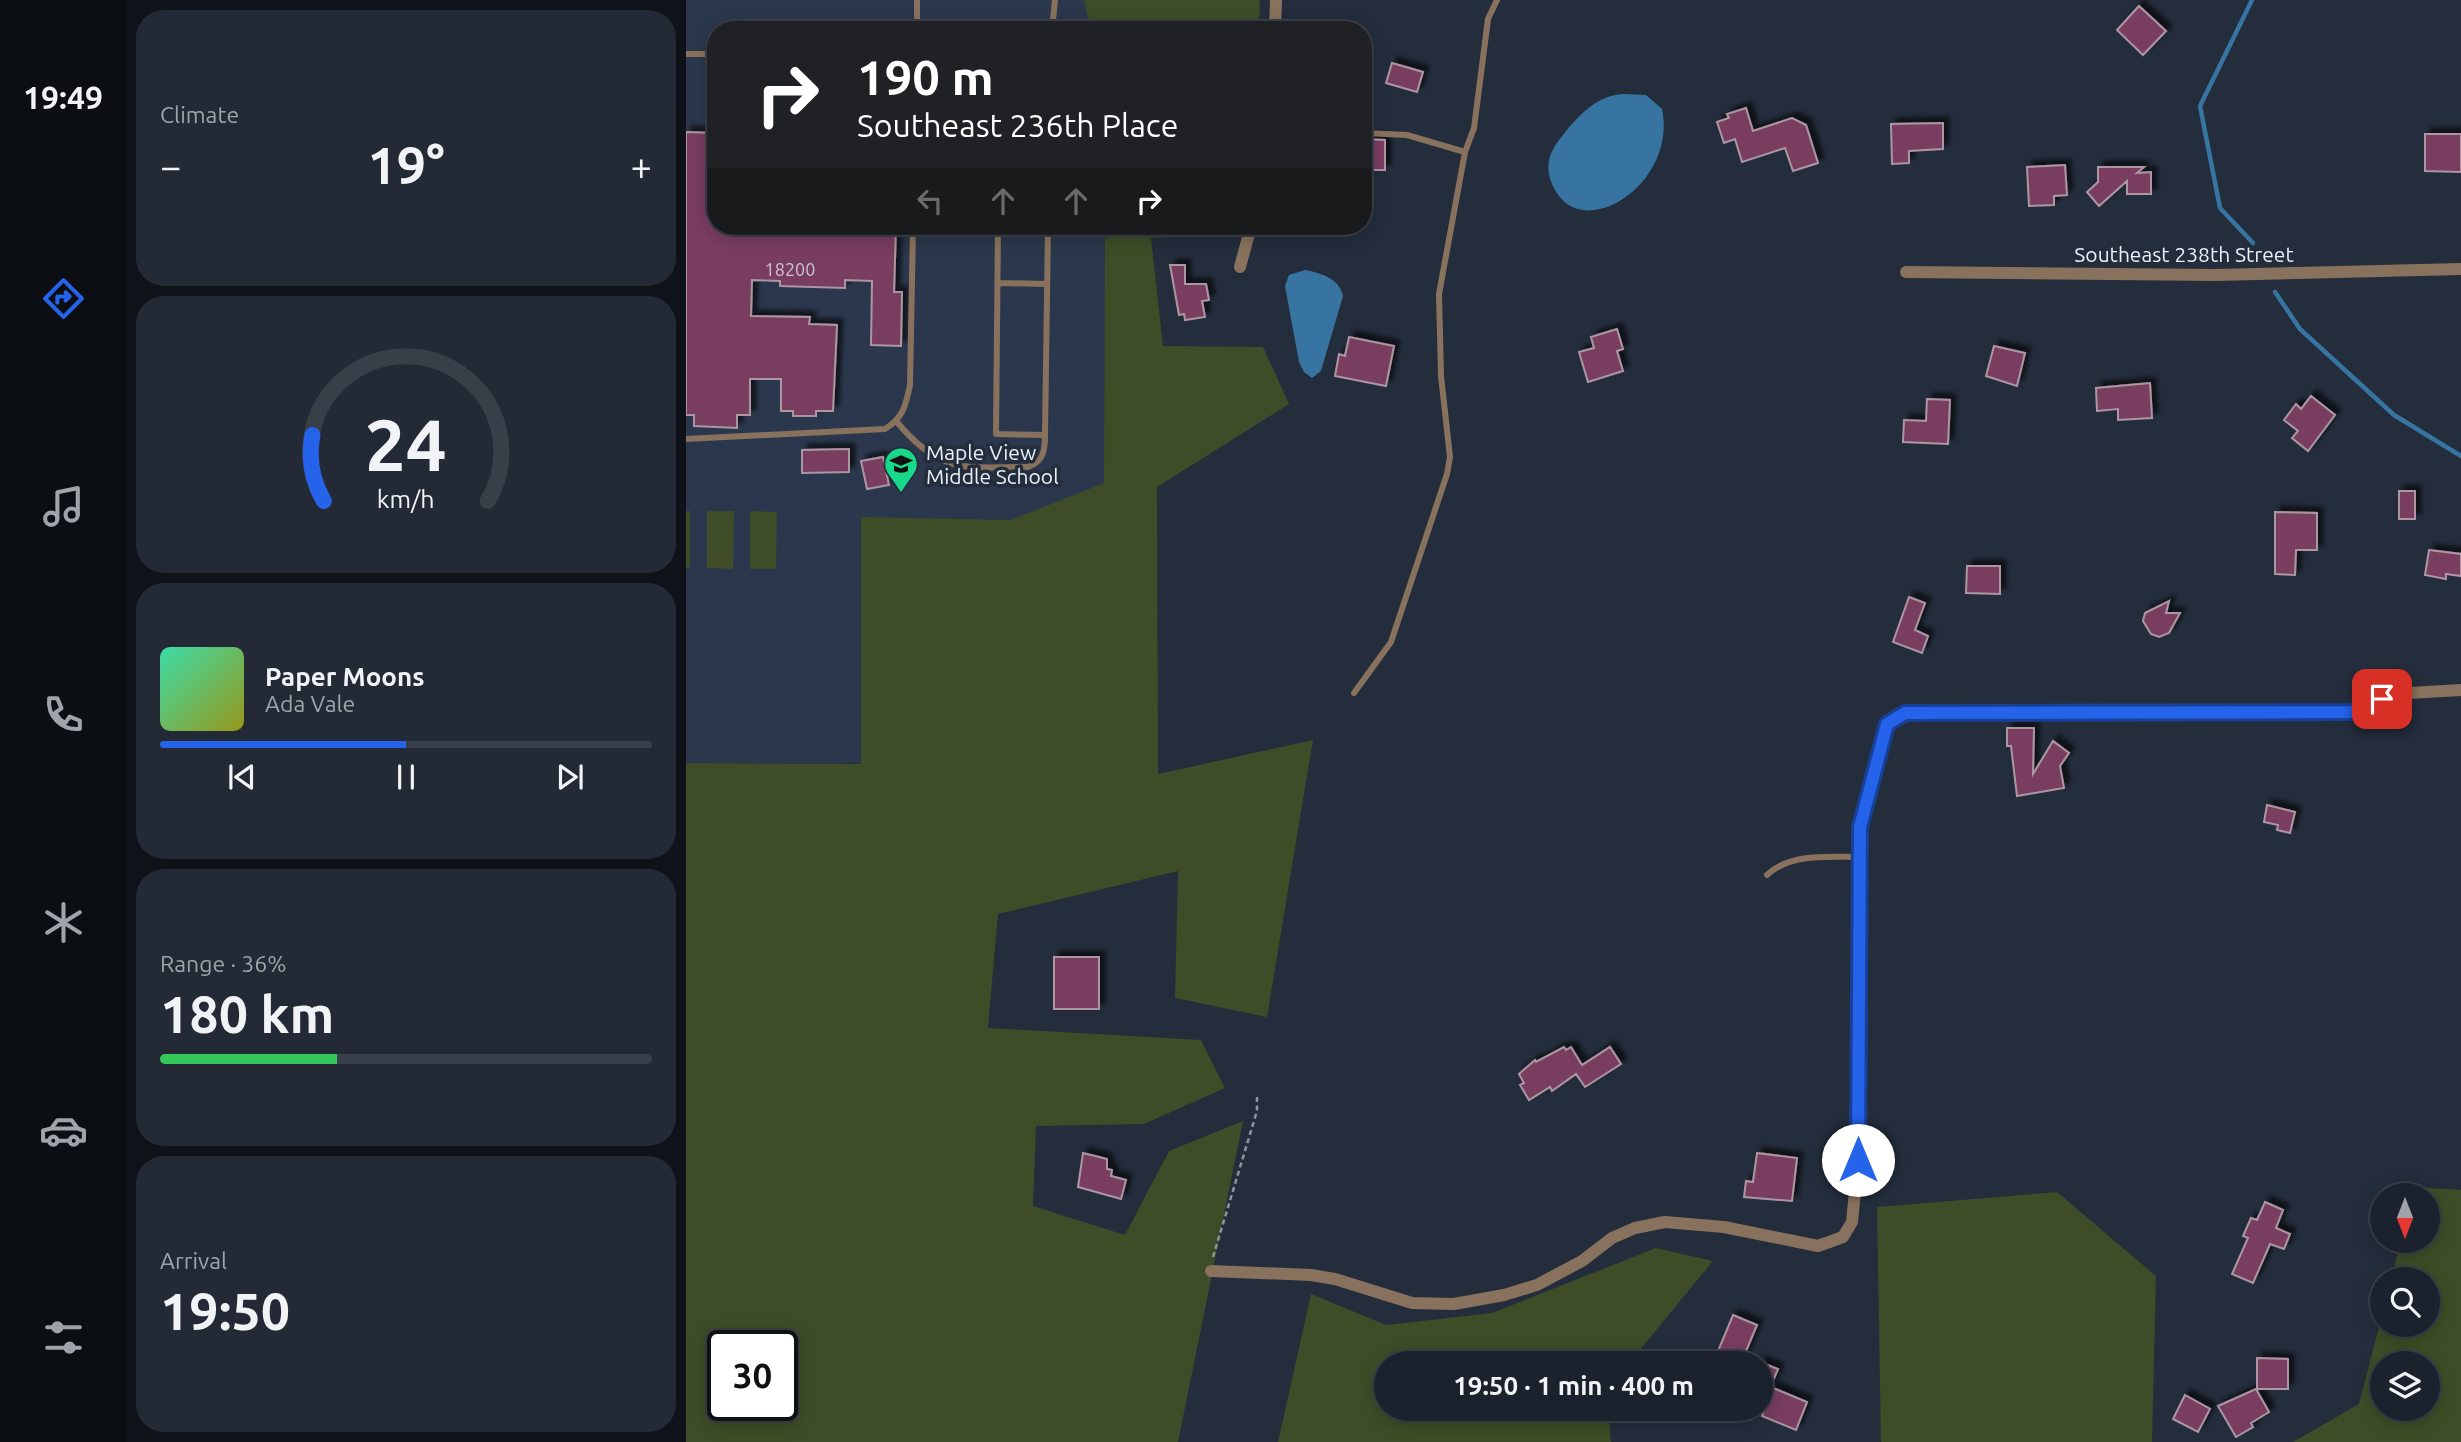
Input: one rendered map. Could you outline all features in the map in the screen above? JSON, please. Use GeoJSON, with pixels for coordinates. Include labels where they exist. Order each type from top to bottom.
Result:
{"type":"FeatureCollection","features":[{"type":"Feature","properties":{"kind":"street"},"geometry":{"type":"LineString","coordinates":[[1276,0],[1276,21]]}},
{"type":"Feature","properties":{"kind":"street"},"geometry":{"type":"LineString","coordinates":[[1240,267],[1249,235]]}},
{"type":"Feature","properties":{"kind":"street","name":"Southeast 238th Street"},"geometry":{"type":"LineString","coordinates":[[1906,272],[2215,275],[2461,269]]}},
{"type":"Feature","properties":{"kind":"street"},"geometry":{"type":"LineString","coordinates":[[1211,1271],[1311,1275],[1335,1279],[1412,1303],[1454,1304],[1504,1295],[1537,1285],[1582,1261],[1612,1238],[1635,1228],[1665,1222],[1724,1227],[1818,1246],[1843,1237],[1852,1222],[1858,1160],[1860,827],[1887,724],[1905,713],[2351,712],[2392,694],[2461,690]]}},
{"type":"Feature","properties":{"kind":"lane"},"geometry":{"type":"LineString","coordinates":[[917,0],[917,21]]}},
{"type":"Feature","properties":{"kind":"lane"},"geometry":{"type":"LineString","coordinates":[[1053,21],[1055,0]]}},
{"type":"Feature","properties":{"kind":"lane"},"geometry":{"type":"LineString","coordinates":[[1354,693],[1391,642],[1447,474],[1450,457],[1441,376],[1439,293],[1465,152],[1474,128],[1488,19],[1497,0]]}},
{"type":"Feature","properties":{"kind":"lane"},"geometry":{"type":"LineString","coordinates":[[686,54],[707,54]]}},
{"type":"Feature","properties":{"kind":"lane"},"geometry":{"type":"LineString","coordinates":[[1372,133],[1406,135],[1465,152]]}},
{"type":"Feature","properties":{"kind":"lane"},"geometry":{"type":"LineString","coordinates":[[686,439],[885,429],[897,422],[905,410],[910,385],[913,235]]}},
{"type":"Feature","properties":{"kind":"lane"},"geometry":{"type":"LineString","coordinates":[[998,235],[996,434],[1045,435]]}},
{"type":"Feature","properties":{"kind":"lane"},"geometry":{"type":"LineString","coordinates":[[897,422],[916,445],[943,463],[957,467],[1028,467],[1037,464],[1045,452],[1048,235]]}},
{"type":"Feature","properties":{"kind":"lane"},"geometry":{"type":"LineString","coordinates":[[998,283],[1047,284]]}},
{"type":"Feature","properties":{"kind":"lane"},"geometry":{"type":"LineString","coordinates":[[1767,875],[1784,863],[1816,858],[1858,857]]}},
{"type":"Feature","properties":{"kind":"path"},"geometry":{"type":"LineString","coordinates":[[1211,1271],[1214,1252],[1257,1111],[1258,1094]]}},
{"type":"Feature","properties":{"kind":"shaded area","name":"Maple View Middle School"},"geometry":{"type":"Polygon","coordinates":[[[686,0],[1112,0],[1112,21],[707,21],[707,235],[1114,235],[1120,764],[686,763],[686,0]]]}},
{"type":"Feature","properties":{"kind":"green space"},"geometry":{"type":"Polygon","coordinates":[[[1084,0],[1260,0],[1259,21],[1089,21],[1084,0]]]}},
{"type":"Feature","properties":{"kind":"green space"},"geometry":{"type":"Polygon","coordinates":[[[1105,235],[1209,235],[1151,238],[1163,346],[1263,347],[1289,404],[1157,487],[1158,774],[1313,740],[1267,1017],[1175,998],[1178,871],[998,914],[988,1028],[1201,1040],[1225,1088],[1144,1124],[1036,1126],[1033,1206],[1125,1235],[1169,1151],[1243,1121],[1178,1442],[686,1442],[686,763],[861,764],[861,517],[1011,520],[1104,483],[1105,235]]]}},
{"type":"Feature","properties":{"kind":"green space"},"geometry":{"type":"Polygon","coordinates":[[[686,511],[690,511],[690,568],[686,568],[686,511]]]}},
{"type":"Feature","properties":{"kind":"green space"},"geometry":{"type":"Polygon","coordinates":[[[707,511],[734,511],[733,569],[707,568],[707,511]]]}},
{"type":"Feature","properties":{"kind":"green space"},"geometry":{"type":"Polygon","coordinates":[[[750,511],[777,512],[776,569],[750,569],[750,511]]]}},
{"type":"Feature","properties":{"kind":"green space"},"geometry":{"type":"Polygon","coordinates":[[[2440,1189],[2461,1190],[2461,1442],[2293,1442],[2359,1404],[2370,1361],[2370,1421],[2440,1421],[2440,1351],[2373,1351],[2376,1337],[2440,1337],[2440,1267],[2394,1267],[2398,1253],[2440,1253],[2440,1189]]]}},
{"type":"Feature","properties":{"kind":"green space"},"geometry":{"type":"Polygon","coordinates":[[[2057,1192],[2156,1276],[2152,1442],[1881,1442],[1877,1207],[2057,1192]]]}},
{"type":"Feature","properties":{"kind":"green space"},"geometry":{"type":"Polygon","coordinates":[[[1656,1248],[1713,1261],[1639,1351],[1374,1351],[1374,1421],[1609,1421],[1611,1442],[1278,1442],[1311,1294],[1386,1325],[1492,1313],[1656,1248]]]}},
{"type":"Feature","properties":{"kind":"water"},"geometry":{"type":"Polygon","coordinates":[[[1623,94],[1646,95],[1662,109],[1663,137],[1655,162],[1641,183],[1623,199],[1603,208],[1583,210],[1565,202],[1552,184],[1550,158],[1558,141],[1575,120],[1604,98],[1623,94]]]}},
{"type":"Feature","properties":{"kind":"water"},"geometry":{"type":"Polygon","coordinates":[[[1305,270],[1334,281],[1343,296],[1321,371],[1312,378],[1304,372],[1299,362],[1285,286],[1289,275],[1305,270]]]}},
{"type":"Feature","properties":{"kind":"building"},"geometry":{"type":"Polygon","coordinates":[[[2139,6],[2166,31],[2143,55],[2117,30],[2139,6]]]}},
{"type":"Feature","properties":{"kind":"building"},"geometry":{"type":"Polygon","coordinates":[[[1392,63],[1423,72],[1417,92],[1386,83],[1392,63]]]}},
{"type":"Feature","properties":{"kind":"building"},"geometry":{"type":"Polygon","coordinates":[[[1746,108],[1753,131],[1792,118],[1806,125],[1818,163],[1793,171],[1785,148],[1742,162],[1735,139],[1724,143],[1717,122],[1729,118],[1727,114],[1746,108]]]}},
{"type":"Feature","properties":{"kind":"building"},"geometry":{"type":"Polygon","coordinates":[[[1943,123],[1943,149],[1909,151],[1909,163],[1892,164],[1891,124],[1943,123]]]}},
{"type":"Feature","properties":{"kind":"building"},"geometry":{"type":"Polygon","coordinates":[[[686,132],[707,133],[707,235],[896,235],[894,292],[902,292],[901,346],[871,345],[872,281],[845,280],[845,288],[780,286],[780,281],[752,280],[751,316],[810,317],[809,324],[837,325],[833,411],[816,411],[816,416],[793,416],[793,411],[781,411],[781,379],[750,379],[750,415],[737,415],[737,428],[694,426],[694,415],[686,415],[686,132]]]}},
{"type":"Feature","properties":{"kind":"building"},"geometry":{"type":"Polygon","coordinates":[[[2425,134],[2461,134],[2461,172],[2425,171],[2425,134]]]}},
{"type":"Feature","properties":{"kind":"building"},"geometry":{"type":"Polygon","coordinates":[[[1372,139],[1385,140],[1385,170],[1372,170],[1372,139]]]}},
{"type":"Feature","properties":{"kind":"building"},"geometry":{"type":"Polygon","coordinates":[[[2065,165],[2067,195],[2054,196],[2054,205],[2029,206],[2027,167],[2065,165]]]}},
{"type":"Feature","properties":{"kind":"building"},"geometry":{"type":"Polygon","coordinates":[[[2098,167],[2144,167],[2137,173],[2151,172],[2151,194],[2127,194],[2127,181],[2099,206],[2087,192],[2098,182],[2098,167]]]}},
{"type":"Feature","properties":{"kind":"building"},"geometry":{"type":"Polygon","coordinates":[[[1170,265],[1185,265],[1185,284],[1206,284],[1209,300],[1202,301],[1205,317],[1185,320],[1184,314],[1179,315],[1170,265]]]}},
{"type":"Feature","properties":{"kind":"building"},"geometry":{"type":"Polygon","coordinates":[[[1617,329],[1623,349],[1617,351],[1623,371],[1588,382],[1579,352],[1594,348],[1591,337],[1617,329]]]}},
{"type":"Feature","properties":{"kind":"building"},"geometry":{"type":"Polygon","coordinates":[[[1349,337],[1394,346],[1386,386],[1335,376],[1339,354],[1345,356],[1349,337]]]}},
{"type":"Feature","properties":{"kind":"building"},"geometry":{"type":"Polygon","coordinates":[[[1994,346],[2025,353],[2017,386],[1986,376],[1994,346]]]}},
{"type":"Feature","properties":{"kind":"building"},"geometry":{"type":"Polygon","coordinates":[[[2150,383],[2152,418],[2118,420],[2118,409],[2097,411],[2096,388],[2150,383]]]}},
{"type":"Feature","properties":{"kind":"building"},"geometry":{"type":"Polygon","coordinates":[[[2311,396],[2335,415],[2308,451],[2292,438],[2298,431],[2284,420],[2296,404],[2301,409],[2311,396]]]}},
{"type":"Feature","properties":{"kind":"building"},"geometry":{"type":"Polygon","coordinates":[[[1927,399],[1950,400],[1948,444],[1903,442],[1904,420],[1926,421],[1927,399]]]}},
{"type":"Feature","properties":{"kind":"building"},"geometry":{"type":"Polygon","coordinates":[[[849,449],[849,472],[802,473],[802,450],[849,449]]]}},
{"type":"Feature","properties":{"kind":"building"},"geometry":{"type":"Polygon","coordinates":[[[883,457],[889,485],[867,489],[861,461],[883,457]]]}},
{"type":"Feature","properties":{"kind":"building"},"geometry":{"type":"Polygon","coordinates":[[[2399,491],[2415,491],[2415,519],[2399,519],[2399,491]]]}},
{"type":"Feature","properties":{"kind":"building"},"geometry":{"type":"Polygon","coordinates":[[[2275,512],[2317,513],[2317,550],[2296,550],[2295,575],[2275,574],[2275,512]]]}},
{"type":"Feature","properties":{"kind":"building"},"geometry":{"type":"Polygon","coordinates":[[[2429,550],[2461,554],[2461,576],[2446,574],[2446,579],[2425,575],[2429,550]]]}},
{"type":"Feature","properties":{"kind":"building"},"geometry":{"type":"Polygon","coordinates":[[[1967,566],[2000,566],[2000,594],[1966,593],[1967,566]]]}},
{"type":"Feature","properties":{"kind":"building"},"geometry":{"type":"Polygon","coordinates":[[[1909,597],[1925,603],[1915,630],[1928,636],[1922,653],[1893,642],[1909,597]]]}},
{"type":"Feature","properties":{"kind":"building"},"geometry":{"type":"Polygon","coordinates":[[[2169,601],[2166,613],[2180,613],[2169,633],[2159,637],[2151,634],[2143,621],[2145,613],[2169,601]]]}},
{"type":"Feature","properties":{"kind":"building"},"geometry":{"type":"Polygon","coordinates":[[[2007,728],[2034,728],[2033,774],[2053,741],[2069,753],[2060,766],[2064,788],[2017,796],[2011,746],[2007,746],[2007,728]]]}},
{"type":"Feature","properties":{"kind":"building"},"geometry":{"type":"Polygon","coordinates":[[[2267,805],[2295,812],[2290,833],[2277,830],[2278,825],[2264,822],[2267,805]]]}},
{"type":"Feature","properties":{"kind":"building"},"geometry":{"type":"Polygon","coordinates":[[[1054,957],[1099,957],[1099,1009],[1054,1009],[1054,957]]]}},
{"type":"Feature","properties":{"kind":"building"},"geometry":{"type":"Polygon","coordinates":[[[1564,1047],[1566,1050],[1571,1047],[1582,1065],[1610,1047],[1621,1064],[1585,1087],[1576,1074],[1552,1091],[1550,1087],[1529,1100],[1520,1085],[1524,1083],[1519,1074],[1535,1060],[1536,1062],[1564,1047]]]}},
{"type":"Feature","properties":{"kind":"building"},"geometry":{"type":"Polygon","coordinates":[[[1083,1153],[1107,1159],[1107,1169],[1112,1170],[1111,1176],[1126,1180],[1121,1199],[1078,1187],[1083,1153]]]}},
{"type":"Feature","properties":{"kind":"building"},"geometry":{"type":"Polygon","coordinates":[[[1757,1153],[1797,1158],[1792,1201],[1744,1197],[1746,1181],[1753,1182],[1757,1153]]]}},
{"type":"Feature","properties":{"kind":"building"},"geometry":{"type":"Polygon","coordinates":[[[2265,1202],[2283,1210],[2276,1228],[2290,1234],[2284,1249],[2270,1244],[2253,1283],[2232,1274],[2248,1238],[2243,1236],[2251,1218],[2257,1220],[2265,1202]]]}},
{"type":"Feature","properties":{"kind":"building"},"geometry":{"type":"Polygon","coordinates":[[[1733,1315],[1757,1325],[1746,1351],[1718,1351],[1733,1315]]]}},
{"type":"Feature","properties":{"kind":"building"},"geometry":{"type":"Polygon","coordinates":[[[2257,1358],[2288,1359],[2288,1389],[2257,1389],[2257,1358]]]}},
{"type":"Feature","properties":{"kind":"building"},"geometry":{"type":"Polygon","coordinates":[[[1773,1367],[1778,1369],[1773,1381],[1773,1367]]]}},
{"type":"Feature","properties":{"kind":"building"},"geometry":{"type":"Polygon","coordinates":[[[1773,1388],[1807,1402],[1796,1430],[1773,1421],[1773,1388]]]}},
{"type":"Feature","properties":{"kind":"building"},"geometry":{"type":"Polygon","coordinates":[[[2256,1389],[2269,1412],[2251,1423],[2253,1427],[2236,1437],[2218,1406],[2256,1389]]]}},
{"type":"Feature","properties":{"kind":"building"},"geometry":{"type":"Polygon","coordinates":[[[2185,1395],[2210,1409],[2198,1432],[2173,1419],[2185,1395]]]}},
{"type":"Feature","properties":{"kind":"waterway"},"geometry":{"type":"LineString","coordinates":[[2252,0],[2200,106],[2220,208],[2253,243]]}},
{"type":"Feature","properties":{"kind":"waterway"},"geometry":{"type":"LineString","coordinates":[[2275,292],[2300,329],[2394,415],[2461,456]]}},
{"type":"Feature","properties":{"kind":"place","name":"Maple View Middle School"},"geometry":{"type":"Point","coordinates":[901,494]}},
{"type":"Feature","properties":{"kind":"route"},"geometry":{"type":"LineString","coordinates":[[1858,1160],[1858,857],[1860,827],[1887,724],[1905,713],[2026,715],[2351,712],[2382,699]]}}]}
